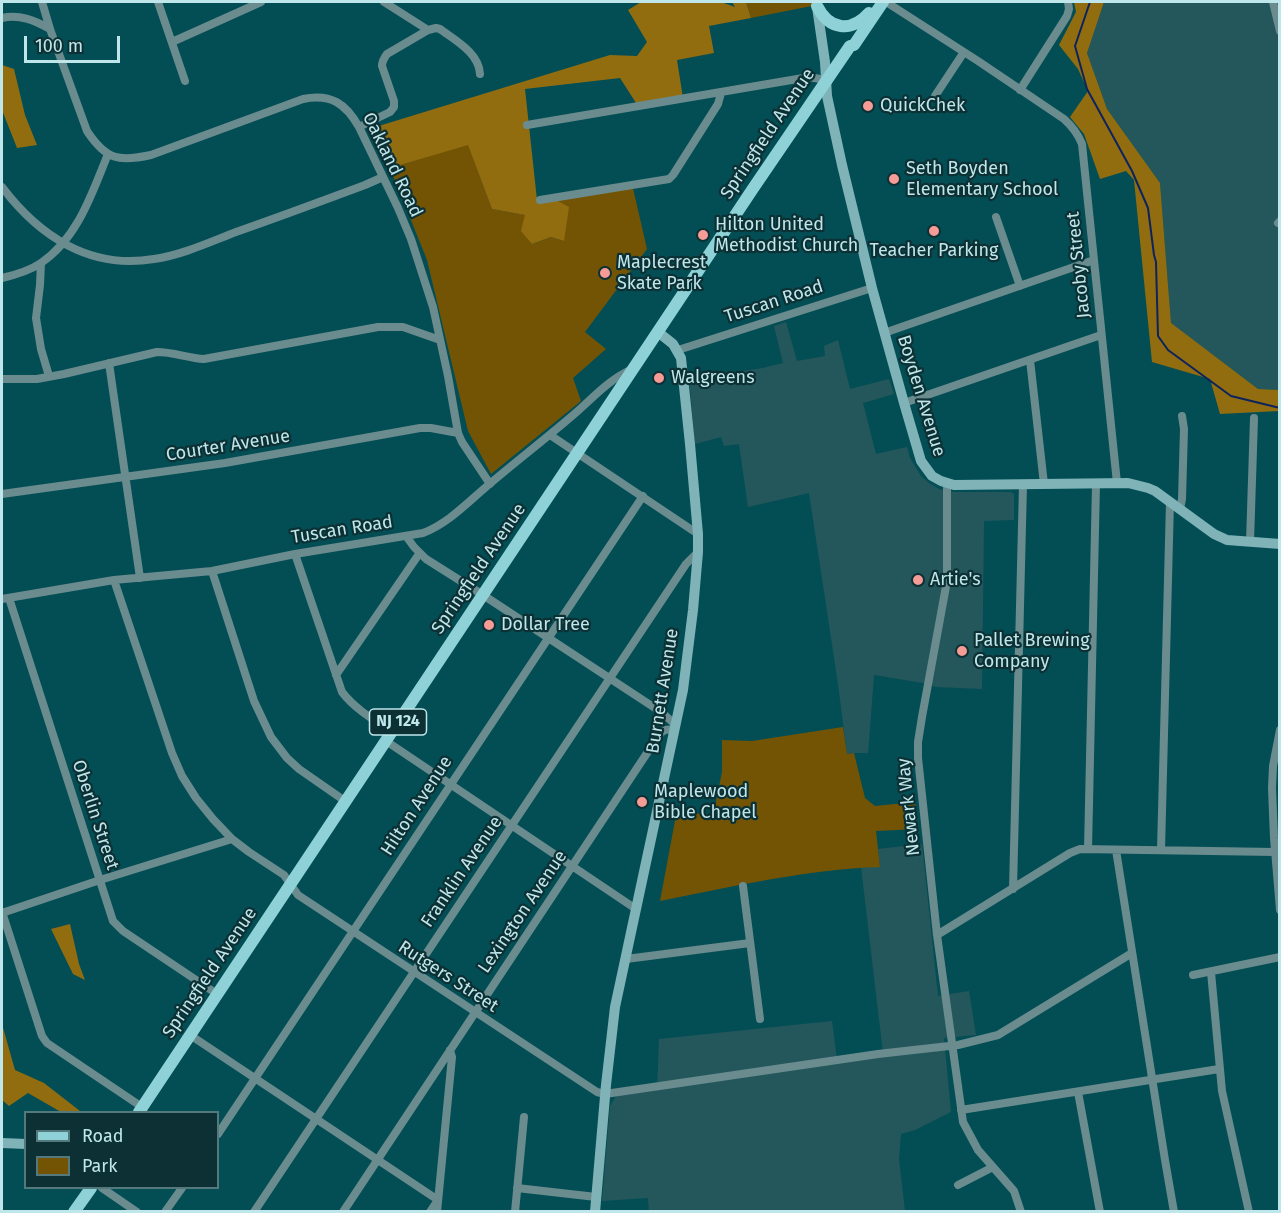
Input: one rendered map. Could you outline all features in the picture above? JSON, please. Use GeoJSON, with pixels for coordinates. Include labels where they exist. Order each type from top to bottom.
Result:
{"type":"FeatureCollection","features":[{"type":"Feature","properties":{"kind":"main road","name":"Springfield Avenue"},"geometry":{"type":"LineString","coordinates":[[850,46],[850,41],[876,2]]}},
{"type":"Feature","properties":{"kind":"main road","name":"Springfield Avenue"},"geometry":{"type":"LineString","coordinates":[[140,1110],[752,190],[826,80],[884,2]]}},
{"type":"Feature","properties":{"kind":"main road"},"geometry":{"type":"LineString","coordinates":[[816,4],[824,18],[842,26],[859,22],[869,13]]}},
{"type":"Feature","properties":{"kind":"main road"},"geometry":{"type":"LineString","coordinates":[[74,1212],[90,1189]]}},
{"type":"Feature","properties":{"kind":"street"},"geometry":{"type":"LineString","coordinates":[[2,278],[26,271],[41,263],[62,244],[89,203],[108,154],[87,131],[42,2]]}},
{"type":"Feature","properties":{"kind":"street"},"geometry":{"type":"LineString","coordinates":[[158,2],[185,81]]}},
{"type":"Feature","properties":{"kind":"street"},"geometry":{"type":"LineString","coordinates":[[172,42],[261,2]]}},
{"type":"Feature","properties":{"kind":"street"},"geometry":{"type":"LineString","coordinates":[[384,2],[428,30]]}},
{"type":"Feature","properties":{"kind":"street","name":"Jacoby Street"},"geometry":{"type":"LineString","coordinates":[[884,2],[1064,119],[1078,135],[1082,144],[1117,483]]}},
{"type":"Feature","properties":{"kind":"street"},"geometry":{"type":"LineString","coordinates":[[1020,90],[1067,16],[1068,2]]}},
{"type":"Feature","properties":{"kind":"street"},"geometry":{"type":"LineString","coordinates":[[1273,2],[1280,31]]}},
{"type":"Feature","properties":{"kind":"street","name":"Boyden Avenue"},"geometry":{"type":"LineString","coordinates":[[816,4],[827,96],[884,333],[921,461],[932,476],[947,484]]}},
{"type":"Feature","properties":{"kind":"street"},"geometry":{"type":"LineString","coordinates":[[2,18],[9,16],[29,19],[50,29]]}},
{"type":"Feature","properties":{"kind":"street"},"geometry":{"type":"LineString","coordinates":[[359,127],[390,112],[394,107],[382,66],[384,57],[428,30],[440,29],[472,55],[480,67],[480,74]]}},
{"type":"Feature","properties":{"kind":"street"},"geometry":{"type":"LineString","coordinates":[[935,96],[964,52]]}},
{"type":"Feature","properties":{"kind":"street"},"geometry":{"type":"LineString","coordinates":[[527,125],[809,77],[826,80]]}},
{"type":"Feature","properties":{"kind":"street"},"geometry":{"type":"LineString","coordinates":[[540,200],[669,179],[718,104],[721,93]]}},
{"type":"Feature","properties":{"kind":"street","name":"Oakland Road"},"geometry":{"type":"LineString","coordinates":[[108,154],[126,159],[151,155],[303,99],[313,97],[331,99],[339,103],[352,115],[359,127],[411,239],[433,307],[458,433],[490,484]]}},
{"type":"Feature","properties":{"kind":"street"},"geometry":{"type":"LineString","coordinates":[[2,187],[22,212],[62,244],[93,255],[125,261],[156,259],[176,254],[365,186],[383,177]]}},
{"type":"Feature","properties":{"kind":"street"},"geometry":{"type":"LineString","coordinates":[[996,217],[1020,286]]}},
{"type":"Feature","properties":{"kind":"street"},"geometry":{"type":"LineString","coordinates":[[884,333],[1094,260]]}},
{"type":"Feature","properties":{"kind":"street"},"geometry":{"type":"LineString","coordinates":[[41,263],[36,318],[39,341],[49,376]]}},
{"type":"Feature","properties":{"kind":"street","name":"Tuscan Road"},"geometry":{"type":"LineString","coordinates":[[678,350],[872,288]]}},
{"type":"Feature","properties":{"kind":"street"},"geometry":{"type":"LineString","coordinates":[[2,379],[49,376],[157,352],[204,359],[378,327],[403,327],[440,340]]}},
{"type":"Feature","properties":{"kind":"street"},"geometry":{"type":"LineString","coordinates":[[658,332],[678,350]]}},
{"type":"Feature","properties":{"kind":"street"},"geometry":{"type":"LineString","coordinates":[[904,403],[1101,335]]}},
{"type":"Feature","properties":{"kind":"street","name":"Burnett Avenue"},"geometry":{"type":"LineString","coordinates":[[595,1212],[615,1007],[683,690],[698,552],[685,392],[678,350]]}},
{"type":"Feature","properties":{"kind":"street"},"geometry":{"type":"LineString","coordinates":[[1030,360],[1044,484]]}},
{"type":"Feature","properties":{"kind":"street"},"geometry":{"type":"LineString","coordinates":[[109,363],[140,578]]}},
{"type":"Feature","properties":{"kind":"street","name":"Tuscan Road"},"geometry":{"type":"LineString","coordinates":[[5,598],[114,580],[212,571],[295,554],[423,533],[434,529],[550,435],[618,375],[633,368]]}},
{"type":"Feature","properties":{"kind":"street"},"geometry":{"type":"LineString","coordinates":[[1180,509],[1184,441],[1182,416]]}},
{"type":"Feature","properties":{"kind":"street"},"geometry":{"type":"LineString","coordinates":[[1250,542],[1254,418]]}},
{"type":"Feature","properties":{"kind":"street","name":"Courter Avenue"},"geometry":{"type":"LineString","coordinates":[[2,494],[225,463],[420,428],[458,433]]}},
{"type":"Feature","properties":{"kind":"street"},"geometry":{"type":"LineString","coordinates":[[550,435],[698,534]]}},
{"type":"Feature","properties":{"kind":"street"},"geometry":{"type":"LineString","coordinates":[[947,484],[1128,483],[1155,491],[1227,540],[1280,544]]}},
{"type":"Feature","properties":{"kind":"street","name":"Newark Way"},"geometry":{"type":"LineString","coordinates":[[947,484],[947,581],[917,752],[937,935],[965,1128],[978,1150],[1014,1191],[1021,1212]]}},
{"type":"Feature","properties":{"kind":"street"},"geometry":{"type":"LineString","coordinates":[[1088,849],[1096,484]]}},
{"type":"Feature","properties":{"kind":"street"},"geometry":{"type":"LineString","coordinates":[[1013,889],[1023,485]]}},
{"type":"Feature","properties":{"kind":"street","name":"Hilton Avenue"},"geometry":{"type":"LineString","coordinates":[[219,1132],[643,496]]}},
{"type":"Feature","properties":{"kind":"street"},"geometry":{"type":"LineString","coordinates":[[1161,850],[1170,502]]}},
{"type":"Feature","properties":{"kind":"street"},"geometry":{"type":"LineString","coordinates":[[406,536],[419,554],[661,712],[676,728]]}},
{"type":"Feature","properties":{"kind":"street","name":"Franklin Avenue"},"geometry":{"type":"LineString","coordinates":[[254,1212],[609,678],[686,564],[698,552]]}},
{"type":"Feature","properties":{"kind":"street"},"geometry":{"type":"LineString","coordinates":[[295,554],[342,692],[347,699],[389,736],[450,784],[636,909]]}},
{"type":"Feature","properties":{"kind":"street"},"geometry":{"type":"LineString","coordinates":[[336,675],[419,554]]}},
{"type":"Feature","properties":{"kind":"street"},"geometry":{"type":"LineString","coordinates":[[212,571],[254,700],[271,737],[299,769],[345,801]]}},
{"type":"Feature","properties":{"kind":"street","name":"Rutgers Street"},"geometry":{"type":"LineString","coordinates":[[114,580],[172,753],[182,776],[196,798],[232,839],[284,875],[298,895],[597,1092],[605,1094]]}},
{"type":"Feature","properties":{"kind":"street","name":"Oberlin Street"},"geometry":{"type":"LineString","coordinates":[[5,598],[113,921],[123,931],[217,994]]}},
{"type":"Feature","properties":{"kind":"street","name":"Lexington Avenue"},"geometry":{"type":"LineString","coordinates":[[343,1212],[659,735],[667,729],[676,728]]}},
{"type":"Feature","properties":{"kind":"street"},"geometry":{"type":"LineString","coordinates":[[1279,732],[1272,788],[1280,910]]}},
{"type":"Feature","properties":{"kind":"street"},"geometry":{"type":"LineString","coordinates":[[140,1110],[47,1043],[42,1036],[2,913],[232,839]]}},
{"type":"Feature","properties":{"kind":"street"},"geometry":{"type":"LineString","coordinates":[[937,935],[1080,849],[1275,852]]}},
{"type":"Feature","properties":{"kind":"street"},"geometry":{"type":"LineString","coordinates":[[1116,850],[1174,1212]]}},
{"type":"Feature","properties":{"kind":"street"},"geometry":{"type":"LineString","coordinates":[[743,886],[760,1019]]}},
{"type":"Feature","properties":{"kind":"street"},"geometry":{"type":"LineString","coordinates":[[626,959],[750,943]]}},
{"type":"Feature","properties":{"kind":"street"},"geometry":{"type":"LineString","coordinates":[[605,1094],[980,1041],[998,1035],[1132,953]]}},
{"type":"Feature","properties":{"kind":"street"},"geometry":{"type":"LineString","coordinates":[[1193,975],[1280,957]]}},
{"type":"Feature","properties":{"kind":"street"},"geometry":{"type":"LineString","coordinates":[[1211,972],[1224,1101],[1249,1212]]}},
{"type":"Feature","properties":{"kind":"street"},"geometry":{"type":"LineString","coordinates":[[190,1035],[438,1200]]}},
{"type":"Feature","properties":{"kind":"street"},"geometry":{"type":"LineString","coordinates":[[437,1212],[452,1058],[450,1050]]}},
{"type":"Feature","properties":{"kind":"street"},"geometry":{"type":"LineString","coordinates":[[961,1110],[1220,1069]]}},
{"type":"Feature","properties":{"kind":"street"},"geometry":{"type":"LineString","coordinates":[[1078,1092],[1100,1212]]}},
{"type":"Feature","properties":{"kind":"street"},"geometry":{"type":"LineString","coordinates":[[515,1212],[524,1117]]}},
{"type":"Feature","properties":{"kind":"street"},"geometry":{"type":"LineString","coordinates":[[2,1143],[24,1144]]}},
{"type":"Feature","properties":{"kind":"street"},"geometry":{"type":"LineString","coordinates":[[958,1185],[993,1167]]}},
{"type":"Feature","properties":{"kind":"street"},"geometry":{"type":"LineString","coordinates":[[517,1188],[596,1197]]}},
{"type":"Feature","properties":{"kind":"street"},"geometry":{"type":"LineString","coordinates":[[104,1189],[138,1212]]}},
{"type":"Feature","properties":{"kind":"street"},"geometry":{"type":"LineString","coordinates":[[165,1212],[181,1189]]}},
{"type":"Feature","properties":{"kind":"street"},"geometry":{"type":"LineString","coordinates":[[430,1212],[438,1200]]}},
{"type":"Feature","properties":{"kind":"shaded area"},"geometry":{"type":"Polygon","coordinates":[[[641,2],[721,2],[735,7],[732,2],[746,2],[751,18],[709,26],[714,53],[677,60],[683,98],[638,106],[620,78],[525,89],[537,200],[552,198],[569,207],[564,241],[551,237],[532,244],[521,231],[525,215],[492,209],[468,145],[390,168],[369,129],[610,55],[637,56],[647,42],[628,10],[641,2]]]}},
{"type":"Feature","properties":{"kind":"shaded area"},"geometry":{"type":"Polygon","coordinates":[[[1074,2],[1104,2],[1087,53],[1107,109],[1160,183],[1171,323],[1258,389],[1279,390],[1279,411],[1220,414],[1210,379],[1152,362],[1134,180],[1126,171],[1100,179],[1084,134],[1070,117],[1088,91],[1078,69],[1059,45],[1076,12],[1074,2]]]}},
{"type":"Feature","properties":{"kind":"shaded area"},"geometry":{"type":"Polygon","coordinates":[[[1104,2],[1279,2],[1279,390],[1258,389],[1171,324],[1160,183],[1107,109],[1087,53],[1104,2]]]}},
{"type":"Feature","properties":{"kind":"shaded area"},"geometry":{"type":"Polygon","coordinates":[[[2,65],[14,69],[25,115],[37,145],[17,148],[2,110],[2,65]]]}},
{"type":"Feature","properties":{"kind":"shaded area"},"geometry":{"type":"Polygon","coordinates":[[[786,322],[797,361],[825,356],[824,346],[838,340],[850,389],[889,379],[894,394],[863,403],[876,454],[907,447],[910,458],[921,476],[939,489],[954,492],[1011,492],[1014,494],[1014,520],[984,521],[982,689],[936,687],[874,675],[868,753],[847,754],[809,493],[748,507],[739,444],[724,446],[721,437],[695,444],[689,379],[783,363],[774,326],[786,322]]]}},
{"type":"Feature","properties":{"kind":"shaded area"},"geometry":{"type":"Polygon","coordinates":[[[922,844],[938,996],[969,991],[976,1035],[944,1038],[951,1112],[915,1130],[901,1134],[899,1159],[905,1211],[649,1212],[648,1198],[602,1201],[610,1106],[616,1096],[657,1090],[659,1039],[832,1021],[837,1059],[883,1053],[861,867],[880,867],[878,849],[922,844]]]}},
{"type":"Feature","properties":{"kind":"shaded area"},"geometry":{"type":"Polygon","coordinates":[[[70,924],[85,980],[73,974],[51,929],[70,924]]]}},
{"type":"Feature","properties":{"kind":"shaded area"},"geometry":{"type":"Polygon","coordinates":[[[2,1024],[15,1070],[44,1083],[80,1111],[59,1111],[28,1093],[9,1106],[2,1100],[2,1024]]]}},
{"type":"Feature","properties":{"kind":"green space"},"geometry":{"type":"Polygon","coordinates":[[[746,2],[816,2],[817,5],[751,18],[746,2]]]}},
{"type":"Feature","properties":{"kind":"green space"},"geometry":{"type":"Polygon","coordinates":[[[468,144],[492,209],[526,215],[532,244],[551,237],[564,241],[552,198],[632,184],[647,249],[585,332],[606,349],[573,378],[581,401],[491,474],[468,431],[427,260],[390,168],[468,144]]]}},
{"type":"Feature","properties":{"kind":"green space"},"geometry":{"type":"Polygon","coordinates":[[[843,727],[847,754],[854,753],[865,798],[875,806],[915,802],[918,829],[876,831],[880,867],[797,875],[660,901],[677,810],[713,816],[722,772],[722,740],[752,741],[843,727]]]}},
{"type":"Feature","properties":{"kind":"waterway"},"geometry":{"type":"LineString","coordinates":[[1090,2],[1075,46],[1087,89],[1132,171],[1148,208],[1156,262],[1158,336],[1168,350],[1231,396],[1280,408]]}},
{"type":"Feature","properties":{"kind":"place","name":"QuickChek"},"geometry":{"type":"Point","coordinates":[868,106]}},
{"type":"Feature","properties":{"kind":"place","name":"Seth Boyden Elementary School"},"geometry":{"type":"Point","coordinates":[894,179]}},
{"type":"Feature","properties":{"kind":"place","name":"Teacher Parking"},"geometry":{"type":"Point","coordinates":[934,231]}},
{"type":"Feature","properties":{"kind":"place","name":"Hilton United Methodist Church"},"geometry":{"type":"Point","coordinates":[703,235]}},
{"type":"Feature","properties":{"kind":"place","name":"Maplecrest Skate Park"},"geometry":{"type":"Point","coordinates":[605,273]}},
{"type":"Feature","properties":{"kind":"place","name":"Walgreens"},"geometry":{"type":"Point","coordinates":[659,378]}},
{"type":"Feature","properties":{"kind":"place","name":"Artie's"},"geometry":{"type":"Point","coordinates":[918,580]}},
{"type":"Feature","properties":{"kind":"place","name":"Dollar Tree"},"geometry":{"type":"Point","coordinates":[489,625]}},
{"type":"Feature","properties":{"kind":"place","name":"Pallet Brewing Company"},"geometry":{"type":"Point","coordinates":[962,651]}},
{"type":"Feature","properties":{"kind":"place","name":"Maplewood Bible Chapel"},"geometry":{"type":"Point","coordinates":[642,802]}}]}
